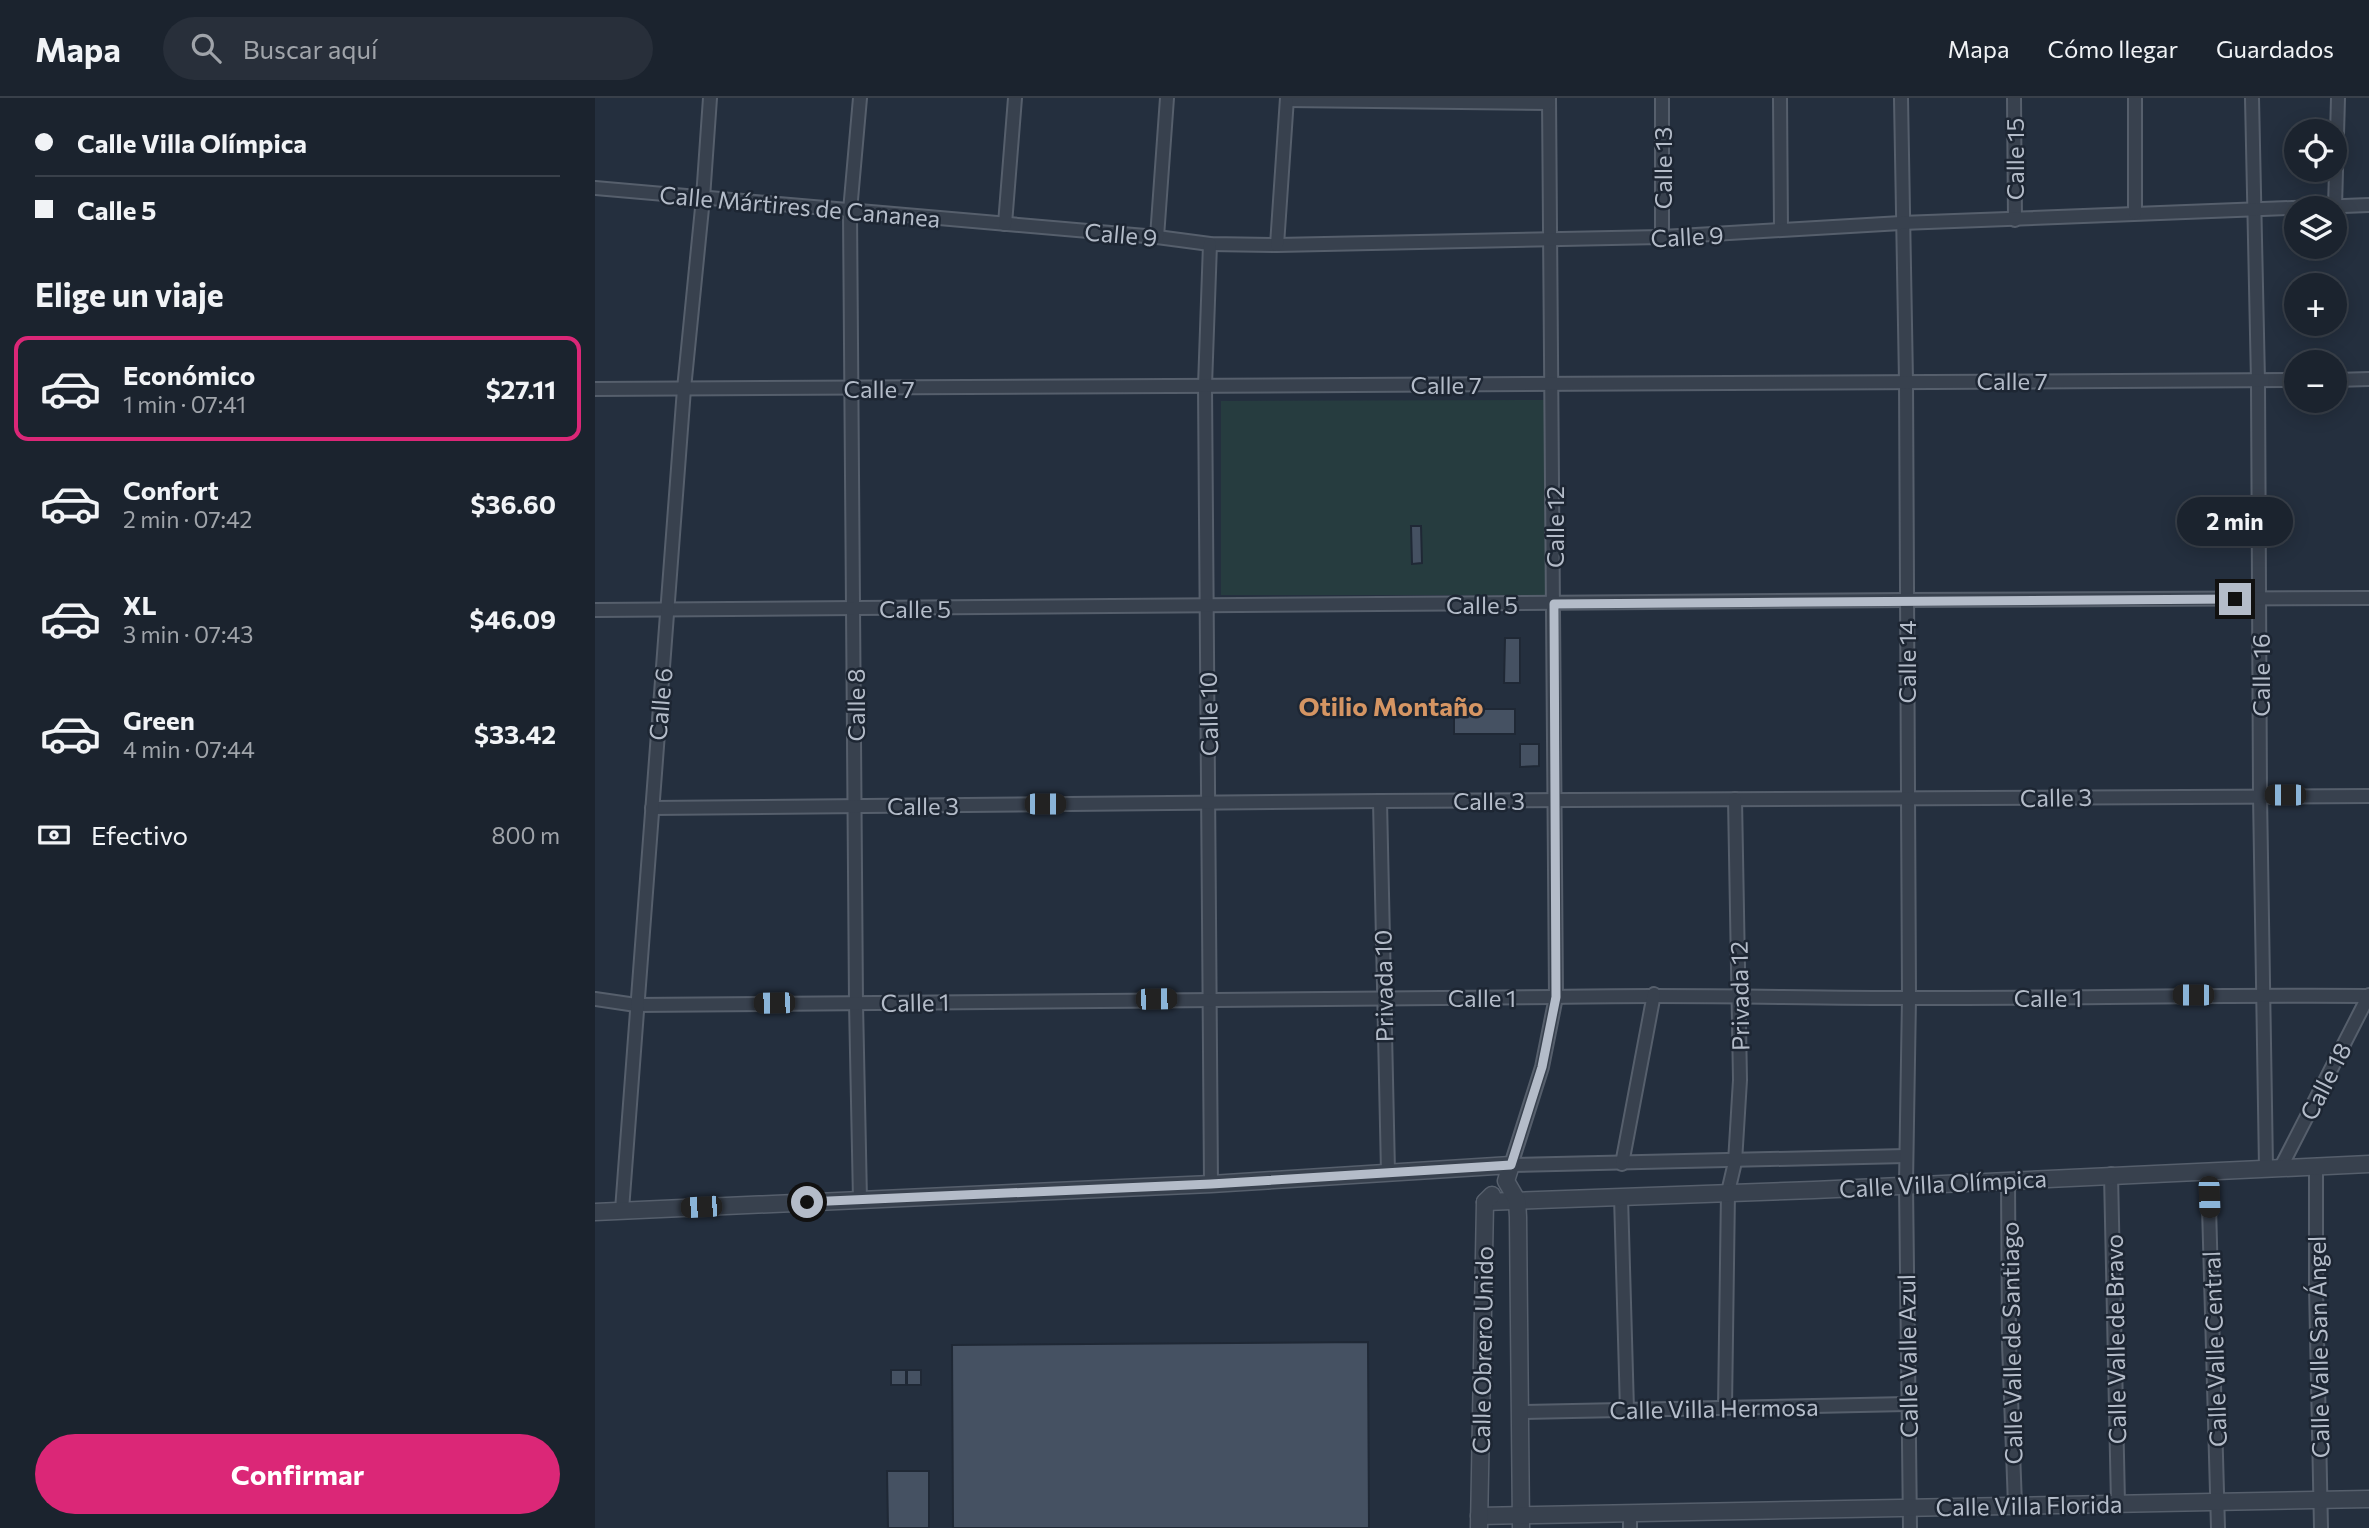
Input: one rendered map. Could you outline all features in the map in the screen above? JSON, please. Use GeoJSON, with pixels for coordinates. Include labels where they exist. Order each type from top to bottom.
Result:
{"type":"FeatureCollection","features":[{"type":"Feature","properties":{"kind":"street","name":"Calle 6"},"geometry":{"type":"LineString","coordinates":[[622,1210],[684,388],[710,98]]}},
{"type":"Feature","properties":{"kind":"street","name":"Calle 8"},"geometry":{"type":"LineString","coordinates":[[860,98],[851,211],[856,1003],[860,1200]]}},
{"type":"Feature","properties":{"kind":"street"},"geometry":{"type":"LineString","coordinates":[[1006,223],[1015,98]]}},
{"type":"Feature","properties":{"kind":"street"},"geometry":{"type":"LineString","coordinates":[[1157,237],[1167,98]]}},
{"type":"Feature","properties":{"kind":"street","name":"Calle 13"},"geometry":{"type":"LineString","coordinates":[[1662,98],[1662,237]]}},
{"type":"Feature","properties":{"kind":"street"},"geometry":{"type":"LineString","coordinates":[[1780,98],[1780,229]]}},
{"type":"Feature","properties":{"kind":"street","name":"Calle 14"},"geometry":{"type":"LineString","coordinates":[[1901,98],[1901,223],[1906,381],[1909,998],[1906,1184]]}},
{"type":"Feature","properties":{"kind":"street","name":"Calle 15"},"geometry":{"type":"LineString","coordinates":[[2014,98],[2015,220]]}},
{"type":"Feature","properties":{"kind":"street"},"geometry":{"type":"LineString","coordinates":[[2134,213],[2135,98]]}},
{"type":"Feature","properties":{"kind":"street","name":"Calle 16"},"geometry":{"type":"LineString","coordinates":[[2252,98],[2258,380],[2263,995],[2273,1167]]}},
{"type":"Feature","properties":{"kind":"street"},"geometry":{"type":"LineString","coordinates":[[2335,196],[2337,98]]}},
{"type":"Feature","properties":{"kind":"street"},"geometry":{"type":"LineString","coordinates":[[1277,245],[1287,99],[1549,100]]}},
{"type":"Feature","properties":{"kind":"street","name":"Calle 12"},"geometry":{"type":"LineString","coordinates":[[1549,100],[1556,997]]}},
{"type":"Feature","properties":{"kind":"street","name":"Calle Mártires de Cananea"},"geometry":{"type":"LineString","coordinates":[[595,188],[1006,223]]}},
{"type":"Feature","properties":{"kind":"street","name":"Calle 9"},"geometry":{"type":"LineString","coordinates":[[2347,206],[2369,205]]}},
{"type":"Feature","properties":{"kind":"street","name":"Calle 9"},"geometry":{"type":"LineString","coordinates":[[1006,223],[1210,244],[1277,245],[1662,237],[1901,223],[2284,209]]}},
{"type":"Feature","properties":{"kind":"street","name":"Calle 10"},"geometry":{"type":"LineString","coordinates":[[1210,244],[1205,386],[1211,1184]]}},
{"type":"Feature","properties":{"kind":"street"},"geometry":{"type":"LineString","coordinates":[[2347,380],[2369,379]]}},
{"type":"Feature","properties":{"kind":"street","name":"Calle 7"},"geometry":{"type":"LineString","coordinates":[[595,390],[2284,380]]}},
{"type":"Feature","properties":{"kind":"street","name":"Calle 5"},"geometry":{"type":"LineString","coordinates":[[595,610],[2369,598]]}},
{"type":"Feature","properties":{"kind":"street","name":"Calle 3"},"geometry":{"type":"LineString","coordinates":[[652,808],[2369,796]]}},
{"type":"Feature","properties":{"kind":"street","name":"Privada 12"},"geometry":{"type":"LineString","coordinates":[[1725,1408],[1728,1192],[1735,1161],[1740,1080],[1735,800]]}},
{"type":"Feature","properties":{"kind":"street","name":"Privada 10"},"geometry":{"type":"LineString","coordinates":[[1380,801],[1388,1172]]}},
{"type":"Feature","properties":{"kind":"street"},"geometry":{"type":"LineString","coordinates":[[1622,1164],[1654,994]]}},
{"type":"Feature","properties":{"kind":"street","name":"Calle 1"},"geometry":{"type":"LineString","coordinates":[[595,999],[636,1005],[1654,994],[1909,998],[2369,995]]}},
{"type":"Feature","properties":{"kind":"street","name":"Calle 18"},"geometry":{"type":"LineString","coordinates":[[2273,1167],[2362,1022],[2369,995]]}},
{"type":"Feature","properties":{"kind":"street"},"geometry":{"type":"LineString","coordinates":[[1485,1202],[1506,1181],[1542,1067],[1556,997]]}},
{"type":"Feature","properties":{"kind":"street"},"geometry":{"type":"LineString","coordinates":[[595,1212],[1211,1184],[1511,1165],[1906,1156]]}},
{"type":"Feature","properties":{"kind":"street","name":"Calle Villa Olímpica"},"geometry":{"type":"LineString","coordinates":[[1485,1202],[2369,1164]]}},
{"type":"Feature","properties":{"kind":"street","name":"Calle Valle San Ángel"},"geometry":{"type":"LineString","coordinates":[[2316,1166],[2321,1528]]}},
{"type":"Feature","properties":{"kind":"street","name":"Calle Valle Central"},"geometry":{"type":"LineString","coordinates":[[2208,1171],[2218,1528]]}},
{"type":"Feature","properties":{"kind":"street","name":"Calle Valle de Bravo"},"geometry":{"type":"LineString","coordinates":[[2111,1174],[2118,1503]]}},
{"type":"Feature","properties":{"kind":"street","name":"Calle Valle de Santiago"},"geometry":{"type":"LineString","coordinates":[[2008,1180],[2009,1356],[2015,1506]]}},
{"type":"Feature","properties":{"kind":"street"},"geometry":{"type":"LineString","coordinates":[[1506,1181],[1517,1200]]}},
{"type":"Feature","properties":{"kind":"street","name":"Calle Valle Azul"},"geometry":{"type":"LineString","coordinates":[[1906,1184],[1909,1528]]}},
{"type":"Feature","properties":{"kind":"street"},"geometry":{"type":"LineString","coordinates":[[1621,1196],[1627,1410]]}},
{"type":"Feature","properties":{"kind":"street","name":"Calle Obrero Unido"},"geometry":{"type":"LineString","coordinates":[[1517,1200],[1521,1522]]}},
{"type":"Feature","properties":{"kind":"street","name":"Calle Obrero Unido"},"geometry":{"type":"LineString","coordinates":[[1479,1522],[1485,1202]]}},
{"type":"Feature","properties":{"kind":"street","name":"Calle Villa Hermosa"},"geometry":{"type":"LineString","coordinates":[[1521,1412],[1907,1404]]}},
{"type":"Feature","properties":{"kind":"street","name":"Calle Villa Florida"},"geometry":{"type":"LineString","coordinates":[[1479,1522],[1630,1520],[1909,1508],[2369,1499]]}},
{"type":"Feature","properties":{"kind":"green space"},"geometry":{"type":"Polygon","coordinates":[[[1547,400],[1547,595],[1221,595],[1221,401],[1547,400]]]}},
{"type":"Feature","properties":{"kind":"building"},"geometry":{"type":"Polygon","coordinates":[[[1411,526],[1421,526],[1422,563],[1412,564],[1411,526]]]}},
{"type":"Feature","properties":{"kind":"building"},"geometry":{"type":"Polygon","coordinates":[[[1505,638],[1520,638],[1520,683],[1504,683],[1505,638]]]}},
{"type":"Feature","properties":{"kind":"building"},"geometry":{"type":"Polygon","coordinates":[[[1454,709],[1515,709],[1515,734],[1454,734],[1454,709]]]}},
{"type":"Feature","properties":{"kind":"building"},"geometry":{"type":"Polygon","coordinates":[[[1520,744],[1539,744],[1539,766],[1520,767],[1520,744]]]}},
{"type":"Feature","properties":{"kind":"building"},"geometry":{"type":"Polygon","coordinates":[[[1368,1342],[1369,1528],[953,1528],[952,1345],[1368,1342]]]}},
{"type":"Feature","properties":{"kind":"building"},"geometry":{"type":"Polygon","coordinates":[[[891,1370],[906,1370],[906,1385],[891,1385],[891,1370]]]}},
{"type":"Feature","properties":{"kind":"building"},"geometry":{"type":"Polygon","coordinates":[[[907,1370],[921,1370],[921,1385],[907,1385],[907,1370]]]}},
{"type":"Feature","properties":{"kind":"building"},"geometry":{"type":"Polygon","coordinates":[[[887,1471],[929,1471],[929,1528],[888,1528],[887,1471]]]}},
{"type":"Feature","properties":{"kind":"district","name":"Otilio Montaño"},"geometry":{"type":"Point","coordinates":[1391,705]}},
{"type":"Feature","properties":{"kind":"route"},"geometry":{"type":"LineString","coordinates":[[807,1202],[1211,1184],[1511,1165],[1542,1067],[1556,997],[1554,604],[2235,599]]}}]}
